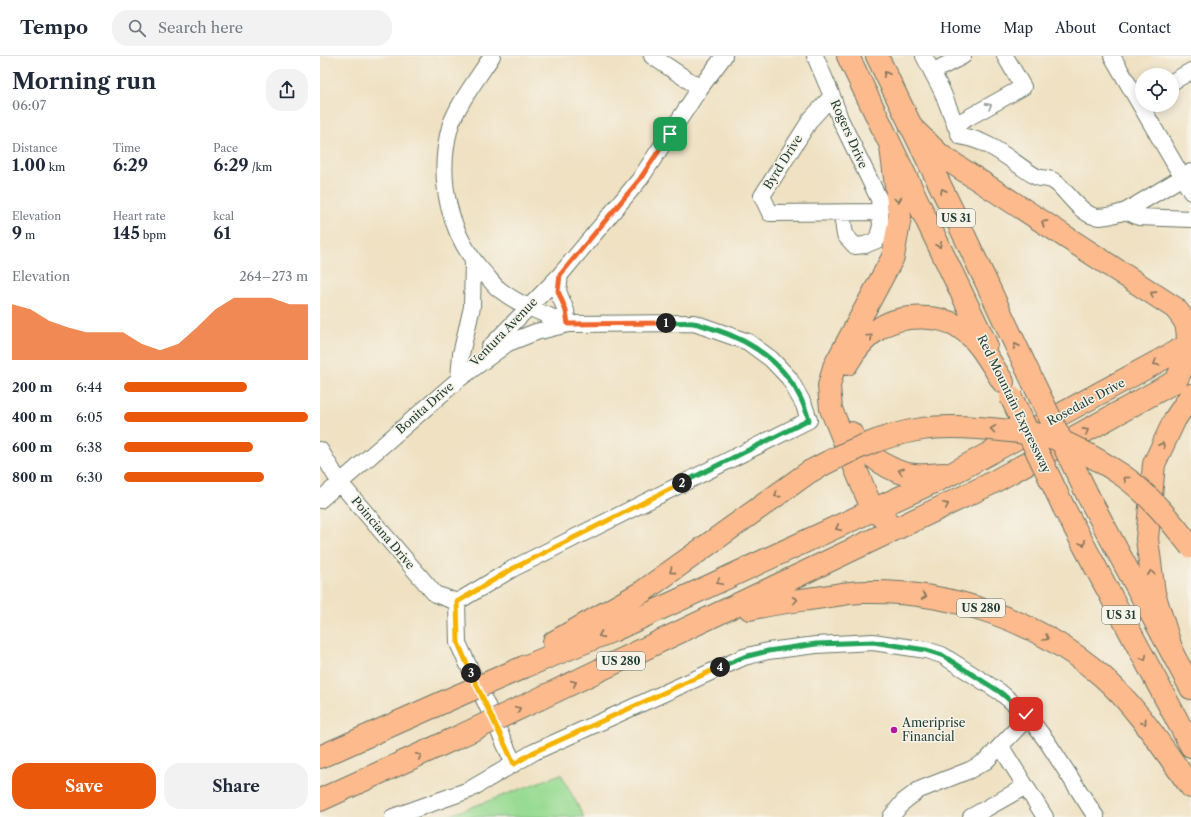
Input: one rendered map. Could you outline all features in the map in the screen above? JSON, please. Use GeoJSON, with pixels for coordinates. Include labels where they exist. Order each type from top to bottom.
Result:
{"type":"FeatureCollection","features":[{"type":"Feature","properties":{"kind":"highway","name":"Red Mountain Expressway"},"geometry":{"type":"LineString","coordinates":[[848,56],[890,147],[928,222],[1064,508],[1191,746]]}},
{"type":"Feature","properties":{"kind":"highway","name":"US 31"},"geometry":{"type":"LineString","coordinates":[[877,56],[958,222],[1088,496],[1191,688]]}},
{"type":"Feature","properties":{"kind":"highway"},"geometry":{"type":"LineString","coordinates":[[911,127],[940,155],[1183,310],[1190,344],[1185,364],[1184,388],[1174,419],[1154,464],[1147,539],[1154,593],[1172,651]]}},
{"type":"Feature","properties":{"kind":"highway"},"geometry":{"type":"LineString","coordinates":[[890,147],[900,217],[894,257],[834,367],[829,386],[831,409],[873,511],[892,522],[911,522]]}},
{"type":"Feature","properties":{"kind":"highway"},"geometry":{"type":"LineString","coordinates":[[953,473],[914,475],[885,466],[857,441],[848,428],[842,405],[841,384],[846,366],[855,351],[880,327],[912,317],[941,319],[961,328],[973,338],[1007,390]]}},
{"type":"Feature","properties":{"kind":"highway","name":"Rosedale Drive"},"geometry":{"type":"LineString","coordinates":[[523,664],[612,630],[953,473],[1190,344]]}},
{"type":"Feature","properties":{"kind":"highway","name":"Rosedale Drive"},"geometry":{"type":"LineString","coordinates":[[703,622],[988,485],[1184,388]]}},
{"type":"Feature","properties":{"kind":"highway"},"geometry":{"type":"LineString","coordinates":[[320,757],[450,699],[523,664],[642,592],[809,472],[874,441],[922,429],[985,428],[1046,436],[1088,455],[1122,476],[1147,497],[1171,522],[1191,547]]}},
{"type":"Feature","properties":{"kind":"highway","name":"US 280"},"geometry":{"type":"LineString","coordinates":[[320,800],[391,769],[703,622],[768,604],[863,592],[911,594],[950,600],[988,610],[1035,632],[1076,656],[1102,677],[1140,716],[1191,787]]}},
{"type":"Feature","properties":{"kind":"highway"},"geometry":{"type":"LineString","coordinates":[[320,740],[410,716]]}},
{"type":"Feature","properties":{"kind":"highway"},"geometry":{"type":"LineString","coordinates":[[320,807],[391,769]]}},
{"type":"Feature","properties":{"kind":"street","name":"Bonita Drive"},"geometry":{"type":"LineString","coordinates":[[492,56],[466,97],[450,126],[444,161],[444,185],[452,220],[473,261],[499,290],[528,307],[568,324]]}},
{"type":"Feature","properties":{"kind":"street"},"geometry":{"type":"LineString","coordinates":[[652,56],[700,88]]}},
{"type":"Feature","properties":{"kind":"street","name":"Ventura Avenue"},"geometry":{"type":"LineString","coordinates":[[459,379],[560,275],[640,179],[700,88],[724,56]]}},
{"type":"Feature","properties":{"kind":"street","name":"Rogers Drive"},"geometry":{"type":"LineString","coordinates":[[815,56],[840,119],[879,199],[880,212]]}},
{"type":"Feature","properties":{"kind":"street"},"geometry":{"type":"LineString","coordinates":[[924,56],[942,91],[958,131],[989,144],[1036,177],[1057,182],[1081,210],[1095,217],[1106,217],[1126,211],[1186,174]]}},
{"type":"Feature","properties":{"kind":"street"},"geometry":{"type":"LineString","coordinates":[[932,72],[963,56]]}},
{"type":"Feature","properties":{"kind":"street"},"geometry":{"type":"LineString","coordinates":[[958,131],[1023,87],[1005,56]]}},
{"type":"Feature","properties":{"kind":"street"},"geometry":{"type":"LineString","coordinates":[[1112,56],[1135,92]]}},
{"type":"Feature","properties":{"kind":"street"},"geometry":{"type":"LineString","coordinates":[[1179,78],[1191,71]]}},
{"type":"Feature","properties":{"kind":"street","name":"Byrd Drive"},"geometry":{"type":"LineString","coordinates":[[832,96],[810,119],[762,196],[770,213],[842,214],[880,212]]}},
{"type":"Feature","properties":{"kind":"street"},"geometry":{"type":"LineString","coordinates":[[1147,112],[1186,174],[1191,192]]}},
{"type":"Feature","properties":{"kind":"street"},"geometry":{"type":"LineString","coordinates":[[1126,211],[1139,217],[1191,219]]}},
{"type":"Feature","properties":{"kind":"street"},"geometry":{"type":"LineString","coordinates":[[842,214],[845,235],[855,246],[865,245],[877,240],[881,226],[880,212]]}},
{"type":"Feature","properties":{"kind":"street","name":"Bonita Drive"},"geometry":{"type":"LineString","coordinates":[[320,500],[459,379],[461,354],[472,307],[473,261]]}},
{"type":"Feature","properties":{"kind":"street"},"geometry":{"type":"LineString","coordinates":[[560,275],[558,291],[566,311],[568,324]]}},
{"type":"Feature","properties":{"kind":"street"},"geometry":{"type":"LineString","coordinates":[[459,379],[508,343],[536,332],[568,324],[694,323],[748,342],[771,359],[789,378],[804,405],[809,420],[512,569],[457,602],[458,643],[514,764]]}},
{"type":"Feature","properties":{"kind":"street","name":"Poinciana Drive"},"geometry":{"type":"LineString","coordinates":[[320,450],[340,483],[435,594],[457,602]]}},
{"type":"Feature","properties":{"kind":"street"},"geometry":{"type":"LineString","coordinates":[[393,817],[469,790],[534,752],[744,657],[768,651],[816,644],[873,642],[926,650],[942,655],[1000,692],[1028,717],[1048,743],[1096,817]]}},
{"type":"Feature","properties":{"kind":"street"},"geometry":{"type":"LineString","coordinates":[[891,817],[903,802],[919,790],[970,770],[986,760],[1028,717]]}},
{"type":"Feature","properties":{"kind":"street"},"geometry":{"type":"LineString","coordinates":[[1001,746],[1026,786],[1040,815]]}},
{"type":"Feature","properties":{"kind":"street"},"geometry":{"type":"LineString","coordinates":[[971,817],[1026,786]]}},
{"type":"Feature","properties":{"kind":"green space"},"geometry":{"type":"Polygon","coordinates":[[[561,774],[584,817],[445,817],[561,774]]]}},
{"type":"Feature","properties":{"kind":"place","name":"Ameriprise Financial"},"geometry":{"type":"Point","coordinates":[894,730]}},
{"type":"Feature","properties":{"kind":"route"},"geometry":{"type":"LineString","coordinates":[[670,134],[640,179],[560,275],[558,291],[560,300],[566,311],[568,324],[694,323],[748,342],[771,359],[789,378],[804,405],[809,420],[512,569],[457,602],[458,643],[481,696],[514,764],[534,752],[744,657],[768,651],[816,644],[873,642],[926,650],[942,655],[1000,692],[1026,714]]}}]}
